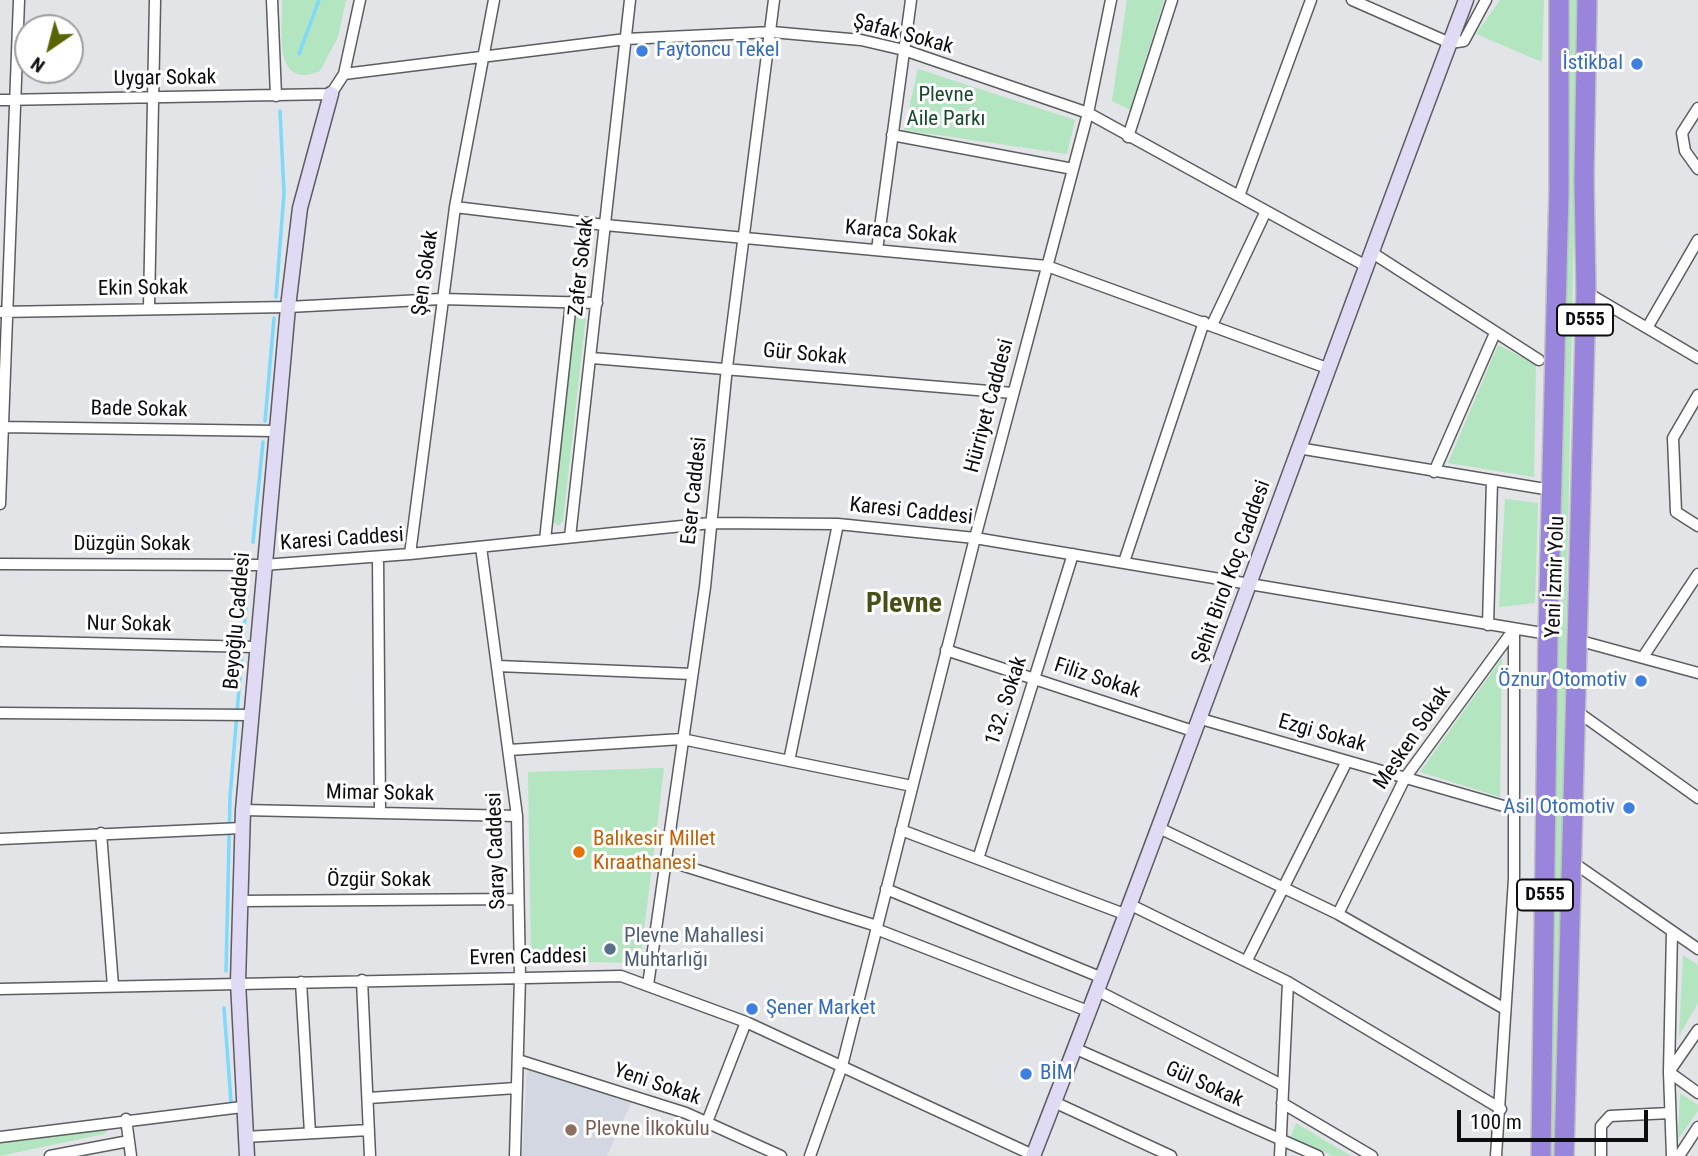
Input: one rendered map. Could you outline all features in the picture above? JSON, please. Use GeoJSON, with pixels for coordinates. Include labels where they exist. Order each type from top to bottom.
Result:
{"type":"FeatureCollection","features":[{"type":"Feature","properties":{"kind":"highway","name":"Yeni İzmir Yolu"},"geometry":{"type":"LineString","coordinates":[[1541,1156],[1548,634],[1559,191],[1559,0]]}},
{"type":"Feature","properties":{"kind":"highway","name":"Yeni İzmir Yolu"},"geometry":{"type":"LineString","coordinates":[[1564,1156],[1586,292],[1584,179],[1587,0]]}},
{"type":"Feature","properties":{"kind":"main road","name":"Şehit Birol Koç Caddesi"},"geometry":{"type":"LineString","coordinates":[[1034,1156],[1198,726],[1327,368],[1466,0]]}},
{"type":"Feature","properties":{"kind":"main road","name":"Beyoğlu Caddesi"},"geometry":{"type":"LineString","coordinates":[[247,1156],[242,1107],[238,982],[239,828],[243,810],[247,715],[300,208],[331,94]]}},
{"type":"Feature","properties":{"kind":"street"},"geometry":{"type":"LineString","coordinates":[[0,503],[4,312],[19,0]]}},
{"type":"Feature","properties":{"kind":"street"},"geometry":{"type":"LineString","coordinates":[[149,307],[155,0]]}},
{"type":"Feature","properties":{"kind":"street"},"geometry":{"type":"LineString","coordinates":[[272,0],[276,96]]}},
{"type":"Feature","properties":{"kind":"street"},"geometry":{"type":"LineString","coordinates":[[331,94],[344,74],[360,0]]}},
{"type":"Feature","properties":{"kind":"street","name":"Şen Sokak"},"geometry":{"type":"LineString","coordinates":[[411,554],[441,299],[455,207],[494,0]]}},
{"type":"Feature","properties":{"kind":"street","name":"Zafer Sokak"},"geometry":{"type":"LineString","coordinates":[[570,537],[593,358],[630,0]]}},
{"type":"Feature","properties":{"kind":"street","name":"Eser Caddesi"},"geometry":{"type":"LineString","coordinates":[[648,985],[692,674],[727,367],[775,0]]}},
{"type":"Feature","properties":{"kind":"street"},"geometry":{"type":"LineString","coordinates":[[877,250],[911,0]]}},
{"type":"Feature","properties":{"kind":"street","name":"Hürriyet Caddesi"},"geometry":{"type":"LineString","coordinates":[[810,1156],[842,1066],[946,650],[1088,113],[1111,0]]}},
{"type":"Feature","properties":{"kind":"street"},"geometry":{"type":"LineString","coordinates":[[1128,137],[1172,0]]}},
{"type":"Feature","properties":{"kind":"street"},"geometry":{"type":"LineString","coordinates":[[1239,196],[1311,0]]}},
{"type":"Feature","properties":{"kind":"street"},"geometry":{"type":"LineString","coordinates":[[1352,0],[1450,43],[1464,41],[1486,0]]}},
{"type":"Feature","properties":{"kind":"street","name":"Şafak Sokak"},"geometry":{"type":"LineString","coordinates":[[344,74],[626,39],[772,32],[861,40],[904,50],[1088,113],[1366,267]]}},
{"type":"Feature","properties":{"kind":"street","name":"Uygar Sokak"},"geometry":{"type":"LineString","coordinates":[[0,100],[331,94]]}},
{"type":"Feature","properties":{"kind":"street"},"geometry":{"type":"LineString","coordinates":[[1698,108],[1682,133],[1685,151],[1698,169]]}},
{"type":"Feature","properties":{"kind":"street"},"geometry":{"type":"LineString","coordinates":[[892,135],[1073,169]]}},
{"type":"Feature","properties":{"kind":"street","name":"Karaca Sokak"},"geometry":{"type":"LineString","coordinates":[[455,207],[605,225],[1047,266],[1327,368]]}},
{"type":"Feature","properties":{"kind":"street"},"geometry":{"type":"LineString","coordinates":[[1124,562],[1208,324],[1266,211]]}},
{"type":"Feature","properties":{"kind":"street"},"geometry":{"type":"LineString","coordinates":[[1647,328],[1698,240]]}},
{"type":"Feature","properties":{"kind":"street"},"geometry":{"type":"LineString","coordinates":[[1371,252],[1539,360]]}},
{"type":"Feature","properties":{"kind":"street"},"geometry":{"type":"LineString","coordinates":[[1586,292],[1698,358]]}},
{"type":"Feature","properties":{"kind":"street","name":"Ekin Sokak"},"geometry":{"type":"LineString","coordinates":[[4,312],[149,307],[288,307],[441,299],[597,303]]}},
{"type":"Feature","properties":{"kind":"street"},"geometry":{"type":"LineString","coordinates":[[545,540],[571,302]]}},
{"type":"Feature","properties":{"kind":"street"},"geometry":{"type":"LineString","coordinates":[[1434,472],[1495,333]]}},
{"type":"Feature","properties":{"kind":"street","name":"Gür Sokak"},"geometry":{"type":"LineString","coordinates":[[593,358],[727,367],[1013,393]]}},
{"type":"Feature","properties":{"kind":"street"},"geometry":{"type":"LineString","coordinates":[[1698,395],[1695,409],[1673,438],[1676,512],[1698,526]]}},
{"type":"Feature","properties":{"kind":"street","name":"Bade Sokak"},"geometry":{"type":"LineString","coordinates":[[3,426],[275,431]]}},
{"type":"Feature","properties":{"kind":"street"},"geometry":{"type":"LineString","coordinates":[[1298,448],[1551,490]]}},
{"type":"Feature","properties":{"kind":"street"},"geometry":{"type":"LineString","coordinates":[[1488,625],[1492,481]]}},
{"type":"Feature","properties":{"kind":"street","name":"Karesi Caddesi"},"geometry":{"type":"LineString","coordinates":[[263,565],[411,554],[711,523],[838,524],[975,538],[1548,634]]}},
{"type":"Feature","properties":{"kind":"street"},"geometry":{"type":"LineString","coordinates":[[789,761],[838,524]]}},
{"type":"Feature","properties":{"kind":"street","name":"Saray Caddesi"},"geometry":{"type":"LineString","coordinates":[[481,547],[517,816],[520,977],[515,1156]]}},
{"type":"Feature","properties":{"kind":"street","name":"132. Sokak"},"geometry":{"type":"LineString","coordinates":[[978,859],[1073,555]]}},
{"type":"Feature","properties":{"kind":"street"},"geometry":{"type":"LineString","coordinates":[[378,557],[380,813]]}},
{"type":"Feature","properties":{"kind":"street","name":"Düzgün Sokak"},"geometry":{"type":"LineString","coordinates":[[0,564],[263,565]]}},
{"type":"Feature","properties":{"kind":"street"},"geometry":{"type":"LineString","coordinates":[[1643,657],[1698,574]]}},
{"type":"Feature","properties":{"kind":"street"},"geometry":{"type":"LineString","coordinates":[[1496,1156],[1514,879],[1514,629]]}},
{"type":"Feature","properties":{"kind":"street","name":"Mesken Sokak"},"geometry":{"type":"LineString","coordinates":[[1338,914],[1405,778],[1514,629]]}},
{"type":"Feature","properties":{"kind":"street"},"geometry":{"type":"LineString","coordinates":[[1577,640],[1698,673]]}},
{"type":"Feature","properties":{"kind":"street","name":"Nur Sokak"},"geometry":{"type":"LineString","coordinates":[[0,641],[253,647]]}},
{"type":"Feature","properties":{"kind":"street","name":"Filiz Sokak"},"geometry":{"type":"LineString","coordinates":[[946,650],[1198,726]]}},
{"type":"Feature","properties":{"kind":"street"},"geometry":{"type":"LineString","coordinates":[[498,666],[692,674]]}},
{"type":"Feature","properties":{"kind":"street"},"geometry":{"type":"LineString","coordinates":[[1576,710],[1698,798]]}},
{"type":"Feature","properties":{"kind":"street"},"geometry":{"type":"LineString","coordinates":[[0,713],[247,715]]}},
{"type":"Feature","properties":{"kind":"street","name":"Ezgi Sokak"},"geometry":{"type":"LineString","coordinates":[[1198,726],[1347,761],[1514,809]]}},
{"type":"Feature","properties":{"kind":"street"},"geometry":{"type":"LineString","coordinates":[[509,750],[682,739],[912,786]]}},
{"type":"Feature","properties":{"kind":"street"},"geometry":{"type":"LineString","coordinates":[[1247,960],[1347,761]]}},
{"type":"Feature","properties":{"kind":"street","name":"Mimar Sokak"},"geometry":{"type":"LineString","coordinates":[[243,810],[517,816]]}},
{"type":"Feature","properties":{"kind":"street"},"geometry":{"type":"LineString","coordinates":[[0,839],[239,828]]}},
{"type":"Feature","properties":{"kind":"street"},"geometry":{"type":"LineString","coordinates":[[1159,828],[1338,914],[1505,1009]]}},
{"type":"Feature","properties":{"kind":"street"},"geometry":{"type":"LineString","coordinates":[[901,830],[1129,910],[1247,960],[1501,1109]]}},
{"type":"Feature","properties":{"kind":"street"},"geometry":{"type":"LineString","coordinates":[[101,833],[113,986]]}},
{"type":"Feature","properties":{"kind":"street"},"geometry":{"type":"LineString","coordinates":[[665,860],[876,928],[1088,1011]]}},
{"type":"Feature","properties":{"kind":"street"},"geometry":{"type":"LineString","coordinates":[[1571,861],[1698,949]]}},
{"type":"Feature","properties":{"kind":"street"},"geometry":{"type":"LineString","coordinates":[[886,889],[1098,983],[1282,1085]]}},
{"type":"Feature","properties":{"kind":"street","name":"Özgür Sokak"},"geometry":{"type":"LineString","coordinates":[[239,901],[518,899]]}},
{"type":"Feature","properties":{"kind":"street"},"geometry":{"type":"LineString","coordinates":[[1672,931],[1669,1072],[1672,1156]]}},
{"type":"Feature","properties":{"kind":"street","name":"Evren Caddesi"},"geometry":{"type":"LineString","coordinates":[[0,989],[621,976],[746,1022],[1034,1156]]}},
{"type":"Feature","properties":{"kind":"street"},"geometry":{"type":"LineString","coordinates":[[362,980],[370,1156]]}},
{"type":"Feature","properties":{"kind":"street"},"geometry":{"type":"LineString","coordinates":[[301,982],[310,1133]]}},
{"type":"Feature","properties":{"kind":"street"},"geometry":{"type":"LineString","coordinates":[[1280,1156],[1288,982]]}},
{"type":"Feature","properties":{"kind":"street"},"geometry":{"type":"LineString","coordinates":[[707,1122],[746,1022]]}},
{"type":"Feature","properties":{"kind":"street"},"geometry":{"type":"LineString","coordinates":[[1669,1072],[1698,1030]]}},
{"type":"Feature","properties":{"kind":"street","name":"Gül Sokak"},"geometry":{"type":"LineString","coordinates":[[1074,1048],[1318,1156]]}},
{"type":"Feature","properties":{"kind":"street","name":"Yeni Sokak"},"geometry":{"type":"LineString","coordinates":[[518,1060],[707,1122],[781,1156]]}},
{"type":"Feature","properties":{"kind":"street"},"geometry":{"type":"LineString","coordinates":[[1669,1072],[1698,1093]]}},
{"type":"Feature","properties":{"kind":"street"},"geometry":{"type":"LineString","coordinates":[[369,1098],[516,1088]]}},
{"type":"Feature","properties":{"kind":"street"},"geometry":{"type":"LineString","coordinates":[[1054,1102],[1171,1156]]}},
{"type":"Feature","properties":{"kind":"street"},"geometry":{"type":"LineString","coordinates":[[1282,1103],[1372,1156]]}},
{"type":"Feature","properties":{"kind":"street"},"geometry":{"type":"LineString","coordinates":[[0,1137],[126,1119],[242,1107]]}},
{"type":"Feature","properties":{"kind":"street"},"geometry":{"type":"LineString","coordinates":[[1601,1156],[1601,1126],[1610,1116],[1670,1113]]}},
{"type":"Feature","properties":{"kind":"street"},"geometry":{"type":"LineString","coordinates":[[126,1119],[131,1156]]}},
{"type":"Feature","properties":{"kind":"street"},"geometry":{"type":"LineString","coordinates":[[1679,1156],[1698,1128]]}},
{"type":"Feature","properties":{"kind":"street"},"geometry":{"type":"LineString","coordinates":[[245,1137],[369,1130]]}},
{"type":"Feature","properties":{"kind":"street"},"geometry":{"type":"LineString","coordinates":[[50,1156],[129,1141]]}},
{"type":"Feature","properties":{"kind":"street"},"geometry":{"type":"LineString","coordinates":[[508,1156],[515,1156]]}},
{"type":"Feature","properties":{"kind":"shaded area","name":"Plevne İlkokulu"},"geometry":{"type":"Polygon","coordinates":[[[527,1068],[631,1103],[607,1156],[522,1156],[527,1068]]]}},
{"type":"Feature","properties":{"kind":"green space"},"geometry":{"type":"Polygon","coordinates":[[[282,0],[346,0],[338,37],[320,71],[305,75],[294,72],[287,65],[283,54],[282,0]]]}},
{"type":"Feature","properties":{"kind":"green space"},"geometry":{"type":"Polygon","coordinates":[[[1127,0],[1164,0],[1130,110],[1112,101],[1127,0]]]}},
{"type":"Feature","properties":{"kind":"green space"},"geometry":{"type":"Polygon","coordinates":[[[1500,0],[1544,0],[1542,62],[1476,34],[1500,0]]]}},
{"type":"Feature","properties":{"kind":"green space"},"geometry":{"type":"Polygon","coordinates":[[[1569,0],[1577,0],[1577,64],[1556,1156],[1548,1156],[1569,0]]]}},
{"type":"Feature","properties":{"kind":"green space","name":"Plevne Aile Parkı"},"geometry":{"type":"Polygon","coordinates":[[[918,69],[1075,120],[1067,154],[904,130],[918,69]]]}},
{"type":"Feature","properties":{"kind":"green space"},"geometry":{"type":"Polygon","coordinates":[[[579,309],[586,315],[563,521],[558,526],[552,520],[575,314],[579,309]]]}},
{"type":"Feature","properties":{"kind":"green space"},"geometry":{"type":"Polygon","coordinates":[[[1498,345],[1536,364],[1534,477],[1448,463],[1498,345]]]}},
{"type":"Feature","properties":{"kind":"green space"},"geometry":{"type":"Polygon","coordinates":[[[1505,499],[1538,503],[1535,603],[1499,607],[1505,499]]]}},
{"type":"Feature","properties":{"kind":"green space"},"geometry":{"type":"Polygon","coordinates":[[[1502,658],[1500,797],[1420,772],[1502,658]]]}},
{"type":"Feature","properties":{"kind":"green space"},"geometry":{"type":"Polygon","coordinates":[[[664,768],[640,963],[531,961],[528,772],[664,768]]]}},
{"type":"Feature","properties":{"kind":"green space"},"geometry":{"type":"Polygon","coordinates":[[[1683,955],[1698,965],[1698,1003],[1679,1036],[1683,955]]]}},
{"type":"Feature","properties":{"kind":"green space"},"geometry":{"type":"Polygon","coordinates":[[[1680,1093],[1698,1105],[1698,1111],[1678,1139],[1680,1093]]]}},
{"type":"Feature","properties":{"kind":"green space"},"geometry":{"type":"Polygon","coordinates":[[[1296,1123],[1351,1156],[1333,1156],[1291,1137],[1296,1123]]]}},
{"type":"Feature","properties":{"kind":"green space"},"geometry":{"type":"Polygon","coordinates":[[[104,1128],[107,1131],[104,1134],[0,1156],[0,1142],[104,1128]]]}},
{"type":"Feature","properties":{"kind":"waterway"},"geometry":{"type":"LineString","coordinates":[[299,54],[319,0]]}},
{"type":"Feature","properties":{"kind":"waterway"},"geometry":{"type":"LineString","coordinates":[[276,297],[284,193],[280,111]]}},
{"type":"Feature","properties":{"kind":"waterway"},"geometry":{"type":"LineString","coordinates":[[265,421],[274,318]]}},
{"type":"Feature","properties":{"kind":"waterway"},"geometry":{"type":"LineString","coordinates":[[253,542],[263,442]]}},
{"type":"Feature","properties":{"kind":"waterway"},"geometry":{"type":"LineString","coordinates":[[226,971],[230,797],[247,593]]}},
{"type":"Feature","properties":{"kind":"waterway"},"geometry":{"type":"LineString","coordinates":[[224,1008],[231,1102]]}},
{"type":"Feature","properties":{"kind":"place","name":"Faytoncu Tekel"},"geometry":{"type":"Point","coordinates":[642,51]}},
{"type":"Feature","properties":{"kind":"place","name":"İstikbal"},"geometry":{"type":"Point","coordinates":[1637,64]}},
{"type":"Feature","properties":{"kind":"place","name":"Öznur Otomotiv"},"geometry":{"type":"Point","coordinates":[1641,681]}},
{"type":"Feature","properties":{"kind":"place","name":"Asil Otomotiv"},"geometry":{"type":"Point","coordinates":[1629,808]}},
{"type":"Feature","properties":{"kind":"place","name":"Balıkesir Millet Kıraathanesi"},"geometry":{"type":"Point","coordinates":[579,852]}},
{"type":"Feature","properties":{"kind":"place","name":"Plevne Mahallesi Muhtarlığı"},"geometry":{"type":"Point","coordinates":[610,949]}},
{"type":"Feature","properties":{"kind":"place","name":"Şener Market"},"geometry":{"type":"Point","coordinates":[752,1009]}},
{"type":"Feature","properties":{"kind":"place","name":"BİM"},"geometry":{"type":"Point","coordinates":[1026,1074]}},
{"type":"Feature","properties":{"kind":"place","name":"Plevne İlkokulu"},"geometry":{"type":"Point","coordinates":[571,1130]}},
{"type":"Feature","properties":{"kind":"district","name":"Plevne"},"geometry":{"type":"Point","coordinates":[904,605]}}]}
